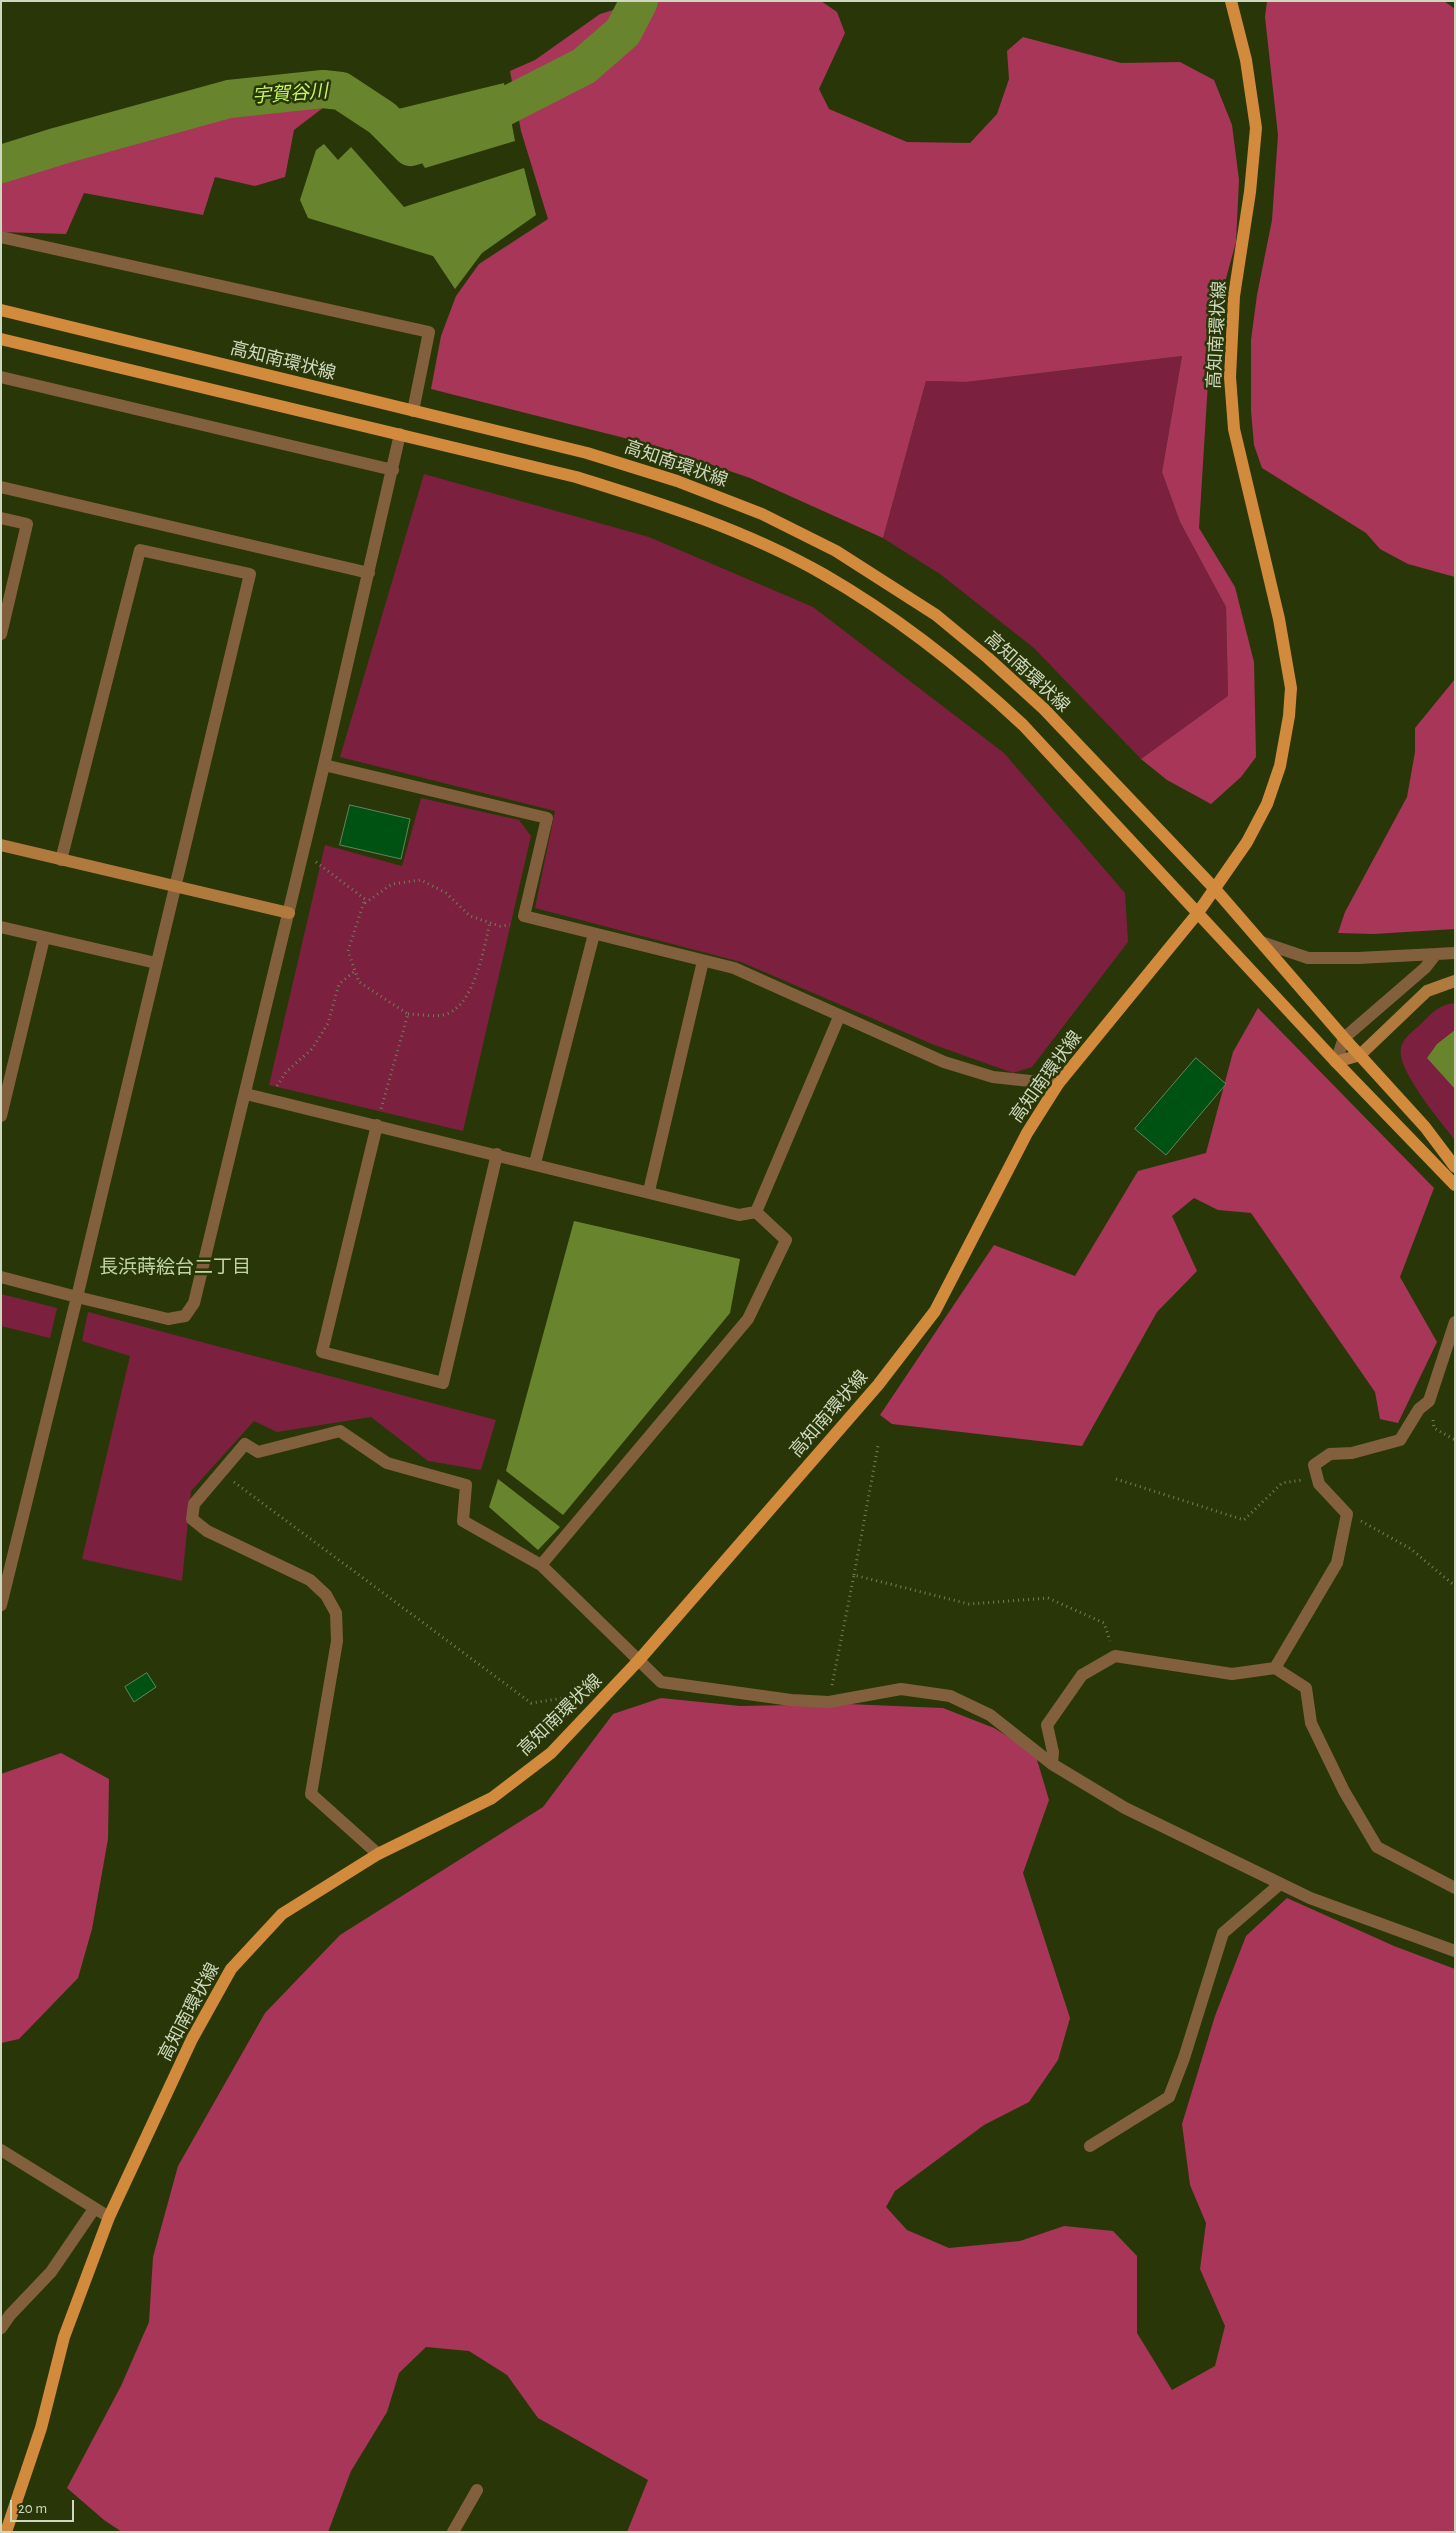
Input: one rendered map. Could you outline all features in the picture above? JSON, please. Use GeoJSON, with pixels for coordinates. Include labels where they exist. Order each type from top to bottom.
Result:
{"type":"FeatureCollection","features":[{"type":"Feature","properties":{"kind":"main road","name":"高知南環状線"},"geometry":{"type":"LineString","coordinates":[[6,2532],[41,2428],[64,2337],[109,2217],[192,2039],[231,1969],[282,1914],[378,1854],[499,1792],[551,1753],[639,1660],[878,1385],[935,1311],[1027,1133],[1058,1084],[1197,914],[1248,842],[1267,804],[1280,766],[1289,716],[1291,688],[1278,619],[1234,429],[1230,377],[1234,296],[1250,192],[1256,128],[1246,60],[1231,1]]}},
{"type":"Feature","properties":{"kind":"main road","name":"高知南環状線"},"geometry":{"type":"LineString","coordinates":[[1,310],[587,453],[677,481],[762,514],[836,551],[936,615],[988,658],[1044,709],[1215,889],[1344,1038],[1426,1127],[1455,1167]]}},
{"type":"Feature","properties":{"kind":"main road"},"geometry":{"type":"LineString","coordinates":[[1,338],[576,477],[669,506],[750,539],[822,574],[920,637],[973,678],[1023,725],[1197,914],[1455,1185]]}},
{"type":"Feature","properties":{"kind":"street"},"geometry":{"type":"LineString","coordinates":[[1,237],[429,332],[419,393],[413,411]]}},
{"type":"Feature","properties":{"kind":"street"},"geometry":{"type":"LineString","coordinates":[[1,377],[393,470]]}},
{"type":"Feature","properties":{"kind":"street"},"geometry":{"type":"LineString","coordinates":[[1,1278],[168,1319],[185,1316],[194,1303],[303,854],[400,434]]}},
{"type":"Feature","properties":{"kind":"street"},"geometry":{"type":"LineString","coordinates":[[1,487],[369,574]]}},
{"type":"Feature","properties":{"kind":"street"},"geometry":{"type":"LineString","coordinates":[[1,518],[27,524],[1,634]]}},
{"type":"Feature","properties":{"kind":"street"},"geometry":{"type":"LineString","coordinates":[[1,1605],[77,1297],[250,574],[140,550],[61,860]]}},
{"type":"Feature","properties":{"kind":"street"},"geometry":{"type":"LineString","coordinates":[[324,765],[547,818],[524,916],[734,968],[839,1017],[944,1062],[994,1077],[1058,1084]]}},
{"type":"Feature","properties":{"kind":"street"},"geometry":{"type":"LineString","coordinates":[[1,845],[289,913]]}},
{"type":"Feature","properties":{"kind":"street"},"geometry":{"type":"LineString","coordinates":[[1,927],[156,963]]}},
{"type":"Feature","properties":{"kind":"street"},"geometry":{"type":"LineString","coordinates":[[535,1164],[594,934]]}},
{"type":"Feature","properties":{"kind":"street"},"geometry":{"type":"LineString","coordinates":[[1,1116],[44,938]]}},
{"type":"Feature","properties":{"kind":"street"},"geometry":{"type":"LineString","coordinates":[[1261,942],[1308,958],[1358,958],[1455,953]]}},
{"type":"Feature","properties":{"kind":"street"},"geometry":{"type":"LineString","coordinates":[[1336,1062],[1344,1038],[1425,968],[1436,954]]}},
{"type":"Feature","properties":{"kind":"street"},"geometry":{"type":"LineString","coordinates":[[649,1191],[703,961]]}},
{"type":"Feature","properties":{"kind":"street"},"geometry":{"type":"LineString","coordinates":[[1336,1062],[1360,1055],[1427,991],[1455,980]]}},
{"type":"Feature","properties":{"kind":"street"},"geometry":{"type":"LineString","coordinates":[[756,1212],[839,1017]]}},
{"type":"Feature","properties":{"kind":"street"},"geometry":{"type":"LineString","coordinates":[[246,1094],[649,1191],[739,1215],[756,1212]]}},
{"type":"Feature","properties":{"kind":"street"},"geometry":{"type":"LineString","coordinates":[[377,1125],[322,1352],[442,1383],[497,1154]]}},
{"type":"Feature","properties":{"kind":"street"},"geometry":{"type":"LineString","coordinates":[[541,1564],[748,1319],[786,1240],[756,1212]]}},
{"type":"Feature","properties":{"kind":"street"},"geometry":{"type":"LineString","coordinates":[[1275,1668],[1337,1563],[1347,1514],[1319,1484],[1314,1464],[1330,1454],[1352,1452],[1400,1440],[1419,1409],[1429,1401],[1455,1322]]}},
{"type":"Feature","properties":{"kind":"street"},"geometry":{"type":"LineString","coordinates":[[378,1854],[310,1794],[337,1641],[336,1613],[326,1595],[310,1580],[207,1530],[192,1519],[194,1504],[245,1444],[258,1452],[340,1431],[388,1463],[466,1485],[463,1521],[541,1564],[661,1682],[791,1700],[829,1702],[901,1690],[950,1696],[990,1715],[1052,1764],[1125,1808],[1319,1902],[1455,1951]]}},
{"type":"Feature","properties":{"kind":"street"},"geometry":{"type":"LineString","coordinates":[[1052,1764],[1053,1752],[1047,1724],[1082,1674],[1115,1656],[1232,1674],[1275,1668],[1306,1688],[1311,1722],[1344,1791],[1377,1847],[1455,1888]]}},
{"type":"Feature","properties":{"kind":"street"},"geometry":{"type":"LineString","coordinates":[[1090,2146],[1169,2097],[1184,2058],[1223,1933],[1280,1884]]}},
{"type":"Feature","properties":{"kind":"street"},"geometry":{"type":"LineString","coordinates":[[1,2150],[109,2217]]}},
{"type":"Feature","properties":{"kind":"street"},"geometry":{"type":"LineString","coordinates":[[1,2328],[10,2314],[51,2272],[94,2209]]}},
{"type":"Feature","properties":{"kind":"street"},"geometry":{"type":"LineString","coordinates":[[453,2532],[477,2490]]}},
{"type":"Feature","properties":{"kind":"path"},"geometry":{"type":"LineString","coordinates":[[303,854],[365,899],[348,951],[355,972],[359,982],[408,1014],[444,1015],[462,1004],[472,987],[484,950],[490,922]]}},
{"type":"Feature","properties":{"kind":"path"},"geometry":{"type":"LineString","coordinates":[[364,903],[392,884],[421,880],[446,893],[470,916],[500,926],[514,924],[524,916]]}},
{"type":"Feature","properties":{"kind":"path"},"geometry":{"type":"LineString","coordinates":[[269,1099],[286,1072],[312,1049],[328,1023],[339,984],[355,972]]}},
{"type":"Feature","properties":{"kind":"path"},"geometry":{"type":"LineString","coordinates":[[377,1125],[408,1014]]}},
{"type":"Feature","properties":{"kind":"path"},"geometry":{"type":"LineString","coordinates":[[1429,1401],[1434,1428],[1455,1440]]}},
{"type":"Feature","properties":{"kind":"path"},"geometry":{"type":"LineString","coordinates":[[829,1702],[878,1446]]}},
{"type":"Feature","properties":{"kind":"path"},"geometry":{"type":"LineString","coordinates":[[221,1472],[531,1703],[578,1696]]}},
{"type":"Feature","properties":{"kind":"path"},"geometry":{"type":"LineString","coordinates":[[1116,1479],[1244,1520],[1282,1483],[1318,1478]]}},
{"type":"Feature","properties":{"kind":"path"},"geometry":{"type":"LineString","coordinates":[[1347,1514],[1411,1549],[1455,1586]]}},
{"type":"Feature","properties":{"kind":"path"},"geometry":{"type":"LineString","coordinates":[[854,1575],[968,1604],[1048,1598],[1104,1623],[1115,1656]]}},
{"type":"Feature","properties":{"kind":"shaded area"},"geometry":{"type":"Polygon","coordinates":[[[643,1],[821,1],[837,12],[845,33],[819,89],[829,109],[907,142],[970,143],[997,114],[1009,79],[1007,51],[1023,37],[1121,63],[1180,62],[1214,80],[1232,125],[1239,180],[1236,242],[1211,333],[1199,528],[1235,587],[1254,662],[1256,757],[1241,777],[1211,804],[1167,780],[1141,759],[1228,696],[1226,607],[1180,522],[1162,472],[1182,356],[966,382],[926,381],[883,538],[750,478],[660,447],[431,389],[441,336],[456,296],[479,264],[548,219],[521,131],[510,71],[535,60],[600,14],[643,1]]]}},
{"type":"Feature","properties":{"kind":"shaded area"},"geometry":{"type":"Polygon","coordinates":[[[1267,1],[1444,1],[1455,9],[1455,577],[1408,564],[1380,549],[1366,533],[1262,468],[1254,445],[1251,411],[1251,340],[1257,295],[1272,220],[1278,135],[1265,17],[1267,1]]]}},
{"type":"Feature","properties":{"kind":"shaded area"},"geometry":{"type":"Polygon","coordinates":[[[504,83],[515,141],[425,168],[390,111],[504,83]]]}},
{"type":"Feature","properties":{"kind":"shaded area"},"geometry":{"type":"Polygon","coordinates":[[[316,99],[328,104],[294,130],[285,177],[255,186],[215,177],[203,215],[84,193],[66,234],[1,232],[1,173],[72,149],[218,112],[316,99]]]}},
{"type":"Feature","properties":{"kind":"shaded area"},"geometry":{"type":"Polygon","coordinates":[[[324,144],[338,160],[351,147],[404,207],[524,168],[536,215],[482,253],[455,289],[433,256],[308,218],[300,200],[316,150],[324,144]]]}},
{"type":"Feature","properties":{"kind":"shaded area"},"geometry":{"type":"Polygon","coordinates":[[[1182,356],[1162,472],[1180,522],[1226,607],[1228,697],[1141,759],[1034,648],[940,574],[883,538],[926,381],[966,382],[1182,356]]]}},
{"type":"Feature","properties":{"kind":"shaded area"},"geometry":{"type":"Polygon","coordinates":[[[424,474],[649,537],[813,607],[1004,753],[1125,893],[1128,942],[1032,1067],[1013,1073],[932,1044],[741,962],[535,908],[555,811],[340,757],[424,474]]]}},
{"type":"Feature","properties":{"kind":"shaded area"},"geometry":{"type":"Polygon","coordinates":[[[1455,679],[1455,929],[1373,934],[1338,933],[1345,912],[1407,797],[1415,752],[1415,728],[1455,679]]]}},
{"type":"Feature","properties":{"kind":"shaded area"},"geometry":{"type":"Polygon","coordinates":[[[421,798],[519,820],[531,836],[463,1131],[269,1085],[325,845],[402,866],[421,798]]]}},
{"type":"Feature","properties":{"kind":"shaded area"},"geometry":{"type":"Polygon","coordinates":[[[1455,1003],[1455,1140],[1430,1109],[1412,1082],[1401,1057],[1401,1048],[1409,1035],[1432,1013],[1444,1006],[1455,1003]]]}},
{"type":"Feature","properties":{"kind":"shaded area"},"geometry":{"type":"Polygon","coordinates":[[[1258,1008],[1434,1188],[1400,1277],[1437,1342],[1398,1423],[1380,1419],[1375,1392],[1251,1213],[1218,1210],[1194,1198],[1172,1216],[1197,1271],[1157,1312],[1082,1446],[892,1424],[880,1415],[994,1245],[1075,1276],[1138,1171],[1206,1153],[1233,1052],[1258,1008]]]}},
{"type":"Feature","properties":{"kind":"shaded area"},"geometry":{"type":"Polygon","coordinates":[[[1455,1030],[1455,1089],[1427,1058],[1437,1044],[1455,1030]]]}},
{"type":"Feature","properties":{"kind":"shaded area"},"geometry":{"type":"Polygon","coordinates":[[[574,1221],[740,1259],[730,1313],[563,1515],[506,1471],[574,1221]]]}},
{"type":"Feature","properties":{"kind":"shaded area"},"geometry":{"type":"Polygon","coordinates":[[[1,1294],[57,1308],[50,1338],[1,1326],[1,1294]]]}},
{"type":"Feature","properties":{"kind":"shaded area"},"geometry":{"type":"Polygon","coordinates":[[[88,1312],[496,1420],[481,1470],[428,1461],[371,1417],[277,1432],[254,1421],[191,1491],[182,1581],[82,1559],[130,1356],[82,1341],[88,1312]]]}},
{"type":"Feature","properties":{"kind":"shaded area"},"geometry":{"type":"Polygon","coordinates":[[[498,1479],[560,1527],[538,1550],[489,1507],[498,1479]]]}},
{"type":"Feature","properties":{"kind":"shaded area"},"geometry":{"type":"Polygon","coordinates":[[[661,1698],[740,1706],[847,1704],[943,1708],[994,1728],[1035,1753],[1049,1800],[1023,1873],[1070,2018],[1058,2060],[1029,2102],[984,2125],[895,2191],[886,2207],[907,2230],[949,2248],[1020,2241],[1064,2226],[1113,2231],[1137,2256],[1137,2333],[1172,2390],[1215,2366],[1225,2326],[1200,2269],[1206,2223],[1190,2185],[1182,2124],[1215,2016],[1246,1936],[1287,1898],[1394,1946],[1455,1969],[1455,2532],[627,2532],[648,2480],[538,2418],[507,2375],[469,2351],[426,2347],[399,2373],[387,2412],[351,2471],[328,2532],[122,2532],[104,2520],[67,2488],[121,2386],[149,2322],[153,2257],[178,2166],[265,2013],[340,1935],[543,1807],[613,1714],[661,1698]]]}},
{"type":"Feature","properties":{"kind":"shaded area"},"geometry":{"type":"Polygon","coordinates":[[[61,1753],[109,1779],[108,1839],[92,1929],[78,1978],[19,2039],[1,2043],[1,1774],[61,1753]]]}},
{"type":"Feature","properties":{"kind":"building"},"geometry":{"type":"Polygon","coordinates":[[[350,805],[410,819],[401,859],[340,845],[350,805]]]}},
{"type":"Feature","properties":{"kind":"building"},"geometry":{"type":"Polygon","coordinates":[[[1196,1058],[1226,1084],[1166,1155],[1135,1129],[1196,1058]]]}},
{"type":"Feature","properties":{"kind":"building"},"geometry":{"type":"Polygon","coordinates":[[[147,1673],[156,1687],[134,1702],[125,1687],[147,1673]]]}},
{"type":"Feature","properties":{"kind":"waterway","name":"宇賀谷川"},"geometry":{"type":"LineString","coordinates":[[1,164],[229,99],[323,89],[341,91],[382,118],[411,147],[449,135],[584,66],[623,32],[639,1]]}},
{"type":"Feature","properties":{"kind":"district","name":"長浜蒔絵台二丁目"},"geometry":{"type":"Point","coordinates":[175,1267]}}]}
